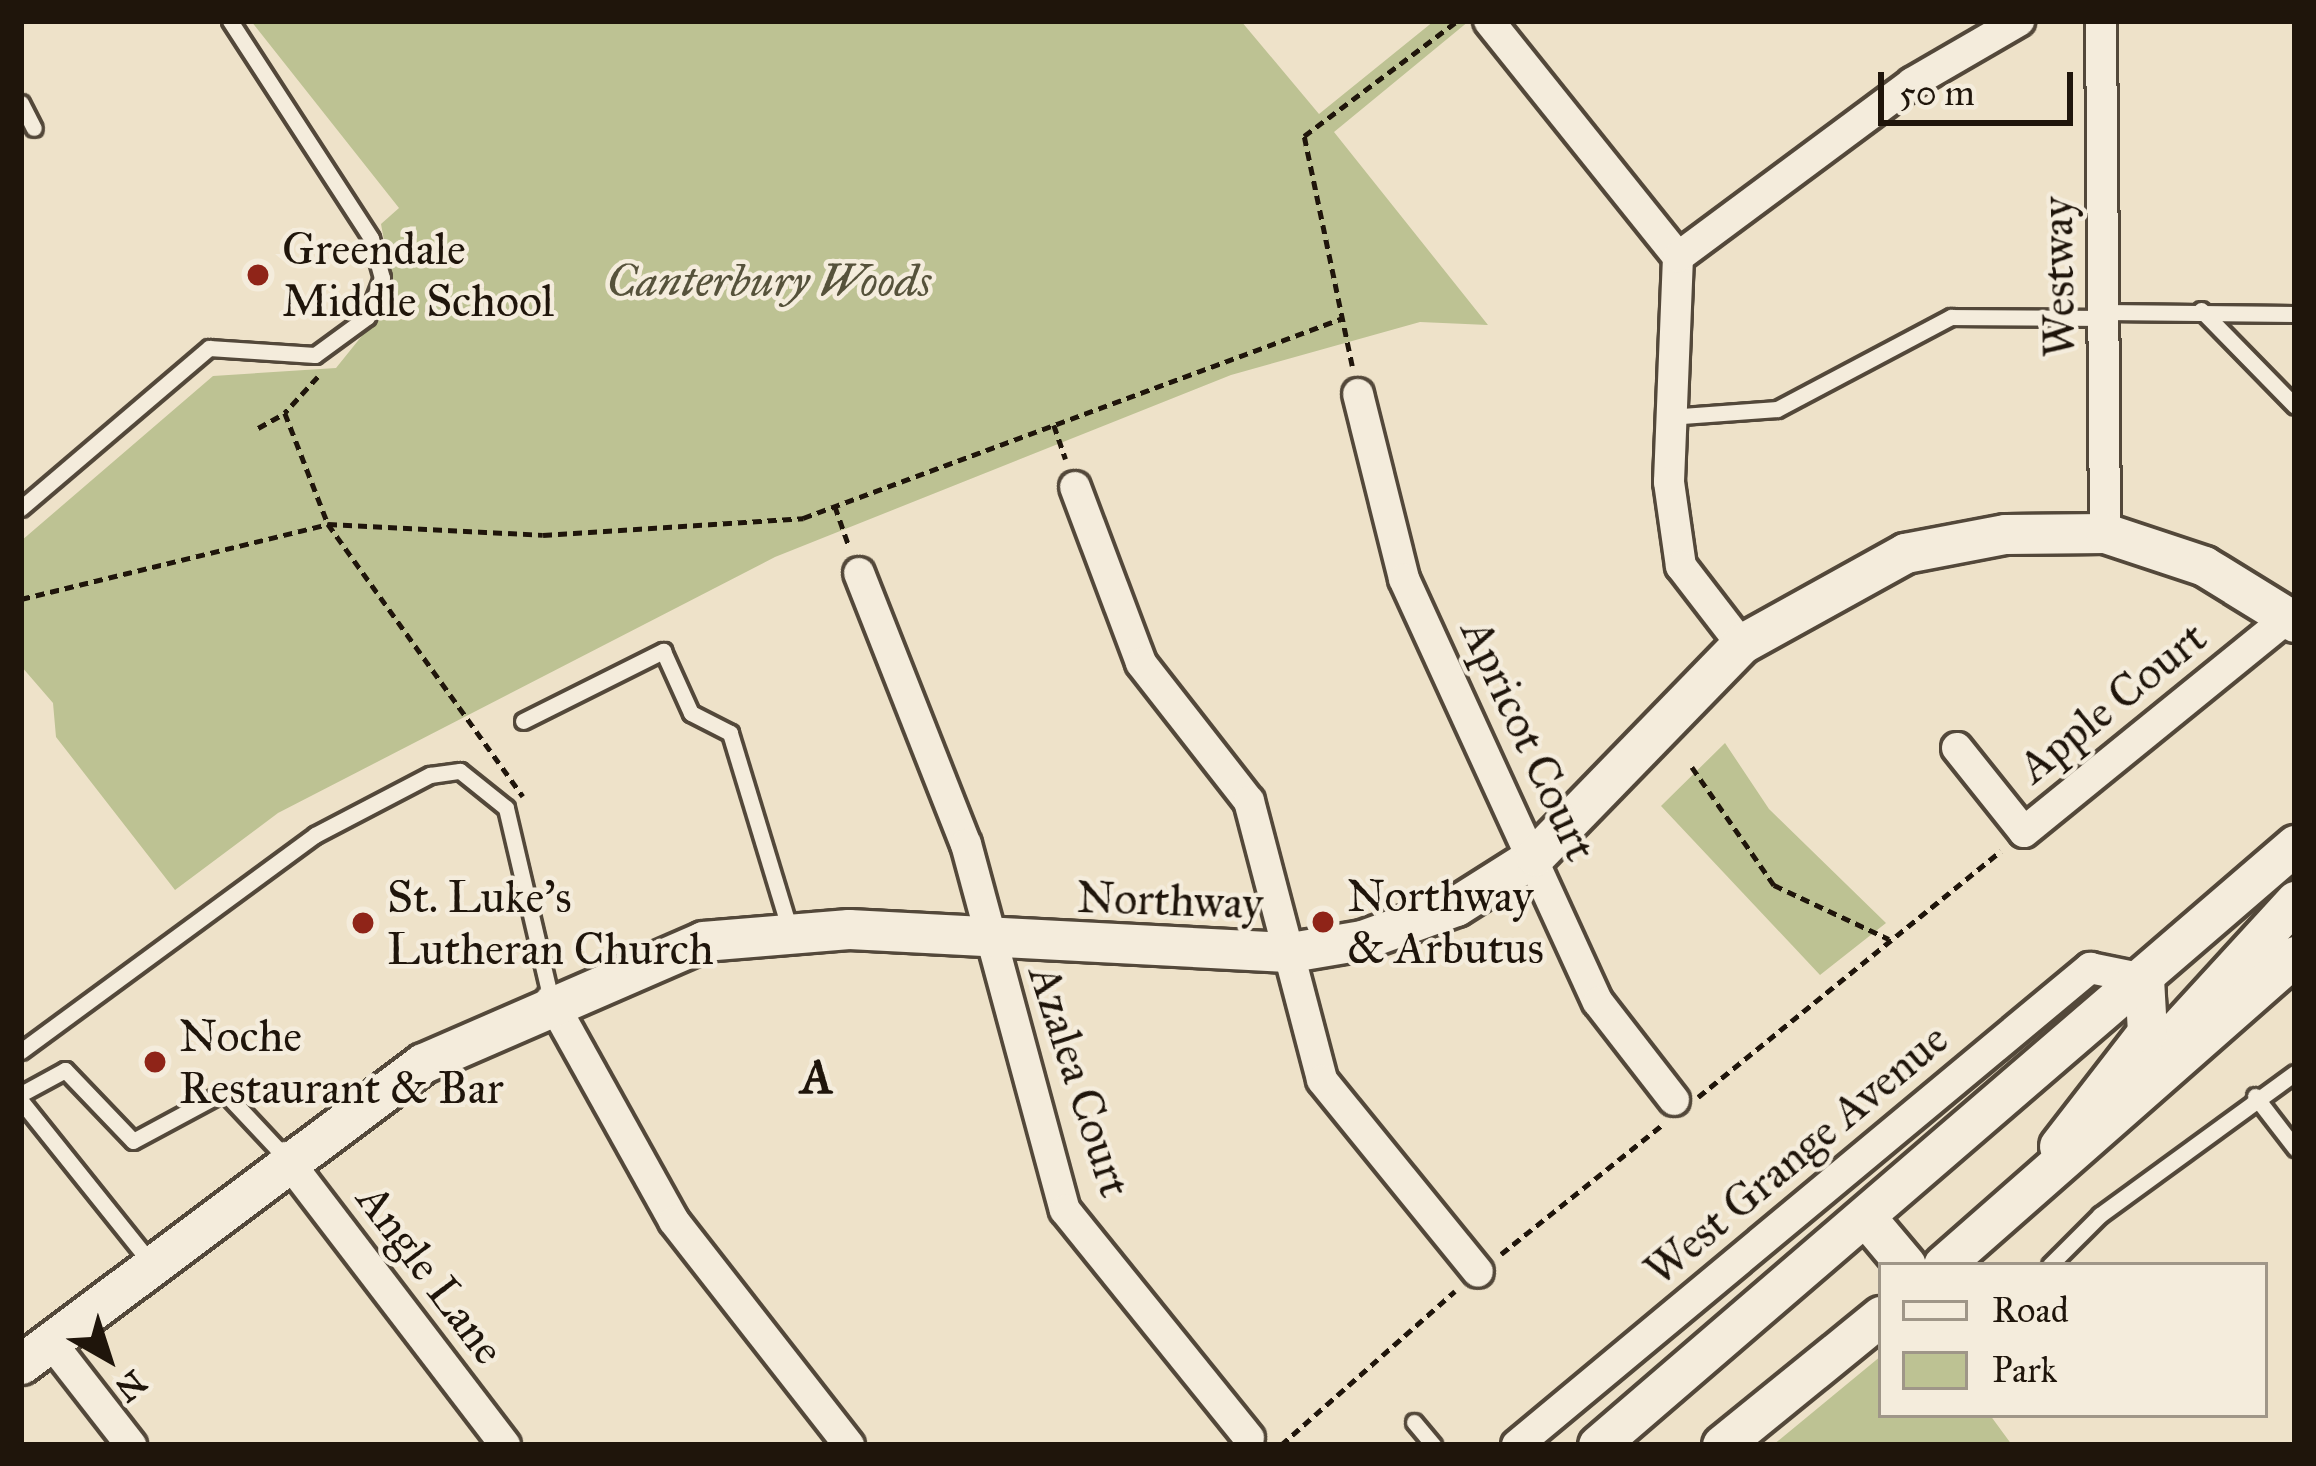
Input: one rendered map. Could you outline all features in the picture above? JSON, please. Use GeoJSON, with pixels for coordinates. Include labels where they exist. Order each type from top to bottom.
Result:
{"type":"FeatureCollection","features":[{"type":"Feature","properties":{"kind":"street"},"geometry":{"type":"LineString","coordinates":[[1489,21],[1678,257],[1669,417],[1681,566],[1742,644]]}},
{"type":"Feature","properties":{"kind":"street"},"geometry":{"type":"LineString","coordinates":[[1678,257],[1912,83],[2019,21]]}},
{"type":"Feature","properties":{"kind":"street","name":"Westway"},"geometry":{"type":"LineString","coordinates":[[2101,21],[2105,533]]}},
{"type":"Feature","properties":{"kind":"street","name":"Apricot Court"},"geometry":{"type":"LineString","coordinates":[[1358,394],[1404,580],[1535,856],[1598,1002],[1674,1110]]}},
{"type":"Feature","properties":{"kind":"street"},"geometry":{"type":"LineString","coordinates":[[1075,487],[1141,663],[1249,800],[1322,1080],[1478,1272]]}},
{"type":"Feature","properties":{"kind":"street","name":"Northway"},"geometry":{"type":"LineString","coordinates":[[36,1353],[285,1157],[423,1063],[550,1000],[703,941],[790,934],[1291,952],[1456,906],[1535,856],[1742,644],[1905,554],[2005,533],[2105,533],[2204,566],[2292,626]]}},
{"type":"Feature","properties":{"kind":"street","name":"Azalea Court"},"geometry":{"type":"LineString","coordinates":[[859,573],[966,844],[988,942],[1066,1210],[1249,1438]]}},
{"type":"Feature","properties":{"kind":"street","name":"Apple Court"},"geometry":{"type":"LineString","coordinates":[[1957,748],[2024,832],[2292,626]]}},
{"type":"Feature","properties":{"kind":"street","name":"West Grange Avenue"},"geometry":{"type":"LineString","coordinates":[[1598,1445],[1869,1221],[2295,845]]}},
{"type":"Feature","properties":{"kind":"street"},"geometry":{"type":"LineString","coordinates":[[2099,1132],[2167,1040],[2295,901]]}},
{"type":"Feature","properties":{"kind":"street"},"geometry":{"type":"LineString","coordinates":[[1947,1262],[2295,956]]}},
{"type":"Feature","properties":{"kind":"street","name":"West Grange Avenue"},"geometry":{"type":"LineString","coordinates":[[1517,1445],[2090,968],[2144,979]]}},
{"type":"Feature","properties":{"kind":"street"},"geometry":{"type":"LineString","coordinates":[[2026,1195],[2147,1032],[2144,979]]}},
{"type":"Feature","properties":{"kind":"street"},"geometry":{"type":"LineString","coordinates":[[2099,1132],[2295,986]]}},
{"type":"Feature","properties":{"kind":"street"},"geometry":{"type":"LineString","coordinates":[[550,1000],[674,1221],[850,1445]]}},
{"type":"Feature","properties":{"kind":"street","name":"Angle Lane"},"geometry":{"type":"LineString","coordinates":[[285,1157],[505,1445]]}},
{"type":"Feature","properties":{"kind":"street"},"geometry":{"type":"LineString","coordinates":[[1869,1221],[1903,1262]]}},
{"type":"Feature","properties":{"kind":"street"},"geometry":{"type":"LineString","coordinates":[[1722,1445],[1878,1318]]}},
{"type":"Feature","properties":{"kind":"street"},"geometry":{"type":"LineString","coordinates":[[36,1353],[131,1445]]}},
{"type":"Feature","properties":{"kind":"lane"},"geometry":{"type":"LineString","coordinates":[[21,508],[209,349],[283,362],[329,349],[367,317],[382,278],[371,238],[230,21]]}},
{"type":"Feature","properties":{"kind":"lane"},"geometry":{"type":"LineString","coordinates":[[21,103],[34,128]]}},
{"type":"Feature","properties":{"kind":"lane"},"geometry":{"type":"LineString","coordinates":[[2200,310],[2295,406]]}},
{"type":"Feature","properties":{"kind":"lane"},"geometry":{"type":"LineString","coordinates":[[1669,417],[1777,409],[1951,317],[2200,310],[2295,314]]}},
{"type":"Feature","properties":{"kind":"lane"},"geometry":{"type":"LineString","coordinates":[[524,721],[663,651],[691,713],[730,733],[790,934]]}},
{"type":"Feature","properties":{"kind":"lane"},"geometry":{"type":"LineString","coordinates":[[21,1051],[315,835],[430,775],[460,771],[506,808],[550,1000]]}},
{"type":"Feature","properties":{"kind":"lane"},"geometry":{"type":"LineString","coordinates":[[150,1262],[21,1098],[65,1070],[133,1141],[224,1092],[285,1157]]}},
{"type":"Feature","properties":{"kind":"lane"},"geometry":{"type":"LineString","coordinates":[[2054,1262],[2255,1096],[2295,1073]]}},
{"type":"Feature","properties":{"kind":"lane"},"geometry":{"type":"LineString","coordinates":[[2255,1096],[2295,1148]]}},
{"type":"Feature","properties":{"kind":"lane"},"geometry":{"type":"LineString","coordinates":[[1414,1422],[1432,1445]]}},
{"type":"Feature","properties":{"kind":"path"},"geometry":{"type":"LineString","coordinates":[[1358,394],[1304,136],[1457,21]]}},
{"type":"Feature","properties":{"kind":"path"},"geometry":{"type":"LineString","coordinates":[[21,599],[328,524],[542,536],[802,518],[1343,318]]}},
{"type":"Feature","properties":{"kind":"path"},"geometry":{"type":"LineString","coordinates":[[258,428],[285,413],[329,349]]}},
{"type":"Feature","properties":{"kind":"path"},"geometry":{"type":"LineString","coordinates":[[285,413],[328,524],[519,779]]}},
{"type":"Feature","properties":{"kind":"path"},"geometry":{"type":"LineString","coordinates":[[1054,425],[1075,487]]}},
{"type":"Feature","properties":{"kind":"path"},"geometry":{"type":"LineString","coordinates":[[836,506],[859,573]]}},
{"type":"Feature","properties":{"kind":"path"},"geometry":{"type":"LineString","coordinates":[[1692,767],[1774,884],[1889,939]]}},
{"type":"Feature","properties":{"kind":"path"},"geometry":{"type":"LineString","coordinates":[[1281,1445],[1478,1272],[1674,1110],[2024,832]]}},
{"type":"Feature","properties":{"kind":"green space","name":"Canterbury Woods"},"geometry":{"type":"Polygon","coordinates":[[[251,21],[1241,21],[1319,114],[1434,21],[1469,21],[1334,132],[1488,325],[1420,322],[1231,375],[775,557],[278,813],[175,890],[56,737],[53,703],[21,666],[21,541],[213,376],[336,368],[394,296],[381,224],[399,208],[251,21]]]}},
{"type":"Feature","properties":{"kind":"green space"},"geometry":{"type":"Polygon","coordinates":[[[1725,743],[1769,809],[1886,923],[1820,975],[1661,806],[1725,743]]]}},
{"type":"Feature","properties":{"kind":"green space"},"geometry":{"type":"Polygon","coordinates":[[[1878,1358],[1878,1418],[1992,1418],[2012,1445],[1773,1445],[1878,1358]]]}},
{"type":"Feature","properties":{"kind":"place","name":"Greendale Middle School"},"geometry":{"type":"Point","coordinates":[258,275]}},
{"type":"Feature","properties":{"kind":"place","name":"Northway & Arbutus"},"geometry":{"type":"Point","coordinates":[1323,922]}},
{"type":"Feature","properties":{"kind":"place","name":"St. Luke's Lutheran Church"},"geometry":{"type":"Point","coordinates":[363,923]}},
{"type":"Feature","properties":{"kind":"place","name":"Noche Restaurant & Bar"},"geometry":{"type":"Point","coordinates":[155,1062]}},
{"type":"Feature","properties":{"kind":"district","name":"A"},"geometry":{"type":"Point","coordinates":[817,1077]}}]}
